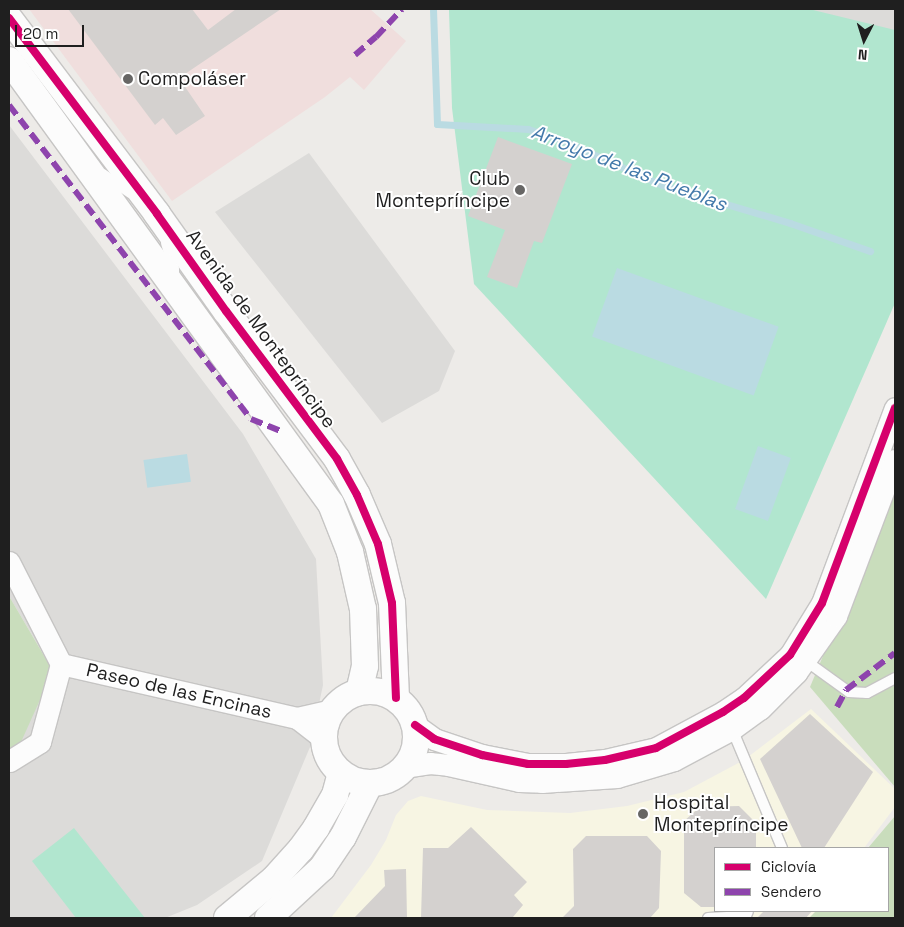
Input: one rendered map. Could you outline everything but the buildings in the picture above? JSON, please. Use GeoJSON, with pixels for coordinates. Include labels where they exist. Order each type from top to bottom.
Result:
{"type":"FeatureCollection","features":[{"type":"Feature","properties":{"kind":"street","name":"Avenida de Montepríncipe"},"geometry":{"type":"LineString","coordinates":[[9,18],[157,214],[226,311],[337,459],[358,496],[378,544],[392,603],[396,698]]}},
{"type":"Feature","properties":{"kind":"street"},"geometry":{"type":"LineString","coordinates":[[9,60],[331,504],[350,552],[363,609],[365,666],[358,692]]}},
{"type":"Feature","properties":{"kind":"street"},"geometry":{"type":"LineString","coordinates":[[415,726],[414,752],[405,767],[390,779],[370,783],[350,779],[341,773],[328,758],[323,738],[325,724],[331,710],[348,696],[358,692],[378,691],[396,698],[404,706],[415,726],[434,740],[482,755],[528,764],[566,764],[604,760],[656,748],[723,712],[744,698],[790,655],[822,603],[895,408]]}},
{"type":"Feature","properties":{"kind":"street"},"geometry":{"type":"LineString","coordinates":[[405,767],[430,763],[448,765],[519,781],[542,782],[617,777],[674,760],[732,729],[760,709],[806,661],[836,616],[895,460]]}},
{"type":"Feature","properties":{"kind":"street","name":"Paseo de las Encinas"},"geometry":{"type":"LineString","coordinates":[[9,562],[61,664],[40,742],[9,761]]}},
{"type":"Feature","properties":{"kind":"street","name":"Paseo de las Encinas"},"geometry":{"type":"LineString","coordinates":[[61,664],[297,718],[323,738]]}},
{"type":"Feature","properties":{"kind":"street","name":"Paseo de las Encinas"},"geometry":{"type":"LineString","coordinates":[[297,718],[331,710]]}},
{"type":"Feature","properties":{"kind":"street"},"geometry":{"type":"LineString","coordinates":[[227,918],[274,879],[301,849],[316,828],[334,795],[341,773]]}},
{"type":"Feature","properties":{"kind":"street"},"geometry":{"type":"LineString","coordinates":[[268,918],[322,868],[343,837],[370,783]]}},
{"type":"Feature","properties":{"kind":"lane"},"geometry":{"type":"LineString","coordinates":[[90,171],[105,175],[157,214],[174,269],[172,286]]}},
{"type":"Feature","properties":{"kind":"lane"},"geometry":{"type":"LineString","coordinates":[[806,661],[850,692],[867,693],[895,678]]}},
{"type":"Feature","properties":{"kind":"lane"},"geometry":{"type":"LineString","coordinates":[[732,729],[782,847]]}},
{"type":"Feature","properties":{"kind":"lane"},"geometry":{"type":"LineString","coordinates":[[708,918],[746,916],[748,912]]}},
{"type":"Feature","properties":{"kind":"shaded area"},"geometry":{"type":"Polygon","coordinates":[[[29,9],[370,9],[406,41],[364,90],[350,77],[325,97],[172,201],[29,9]]]}},
{"type":"Feature","properties":{"kind":"shaded area"},"geometry":{"type":"Polygon","coordinates":[[[782,9],[895,9],[895,32],[782,9]]]}},
{"type":"Feature","properties":{"kind":"shaded area"},"geometry":{"type":"Polygon","coordinates":[[[9,125],[243,434],[316,559],[323,685],[310,747],[262,861],[197,905],[165,918],[9,918],[9,752],[53,671],[9,596],[9,125]]]}},
{"type":"Feature","properties":{"kind":"shaded area"},"geometry":{"type":"Polygon","coordinates":[[[309,153],[455,351],[439,391],[382,423],[215,212],[309,153]]]}},
{"type":"Feature","properties":{"kind":"shaded area","name":"Hospital Montepríncipe"},"geometry":{"type":"Polygon","coordinates":[[[811,709],[895,789],[895,807],[865,847],[714,847],[714,912],[815,912],[809,918],[331,918],[371,865],[386,840],[396,815],[408,801],[421,796],[487,810],[570,813],[627,806],[684,792],[744,760],[811,709]]]}},
{"type":"Feature","properties":{"kind":"green space"},"geometry":{"type":"Polygon","coordinates":[[[449,9],[809,9],[895,30],[895,303],[766,599],[474,284],[452,108],[449,9]]]}},
{"type":"Feature","properties":{"kind":"green space"},"geometry":{"type":"Polygon","coordinates":[[[895,484],[895,787],[810,687],[895,484]]]}},
{"type":"Feature","properties":{"kind":"green space"},"geometry":{"type":"Polygon","coordinates":[[[9,596],[53,671],[21,742],[9,752],[9,596]]]}},
{"type":"Feature","properties":{"kind":"green space"},"geometry":{"type":"Polygon","coordinates":[[[895,816],[895,918],[809,918],[815,912],[889,912],[889,847],[869,847],[895,816]]]}},
{"type":"Feature","properties":{"kind":"green space"},"geometry":{"type":"Polygon","coordinates":[[[74,828],[145,918],[76,918],[32,861],[74,828]]]}},
{"type":"Feature","properties":{"kind":"water"},"geometry":{"type":"Polygon","coordinates":[[[617,268],[779,327],[754,395],[592,337],[617,268]]]}},
{"type":"Feature","properties":{"kind":"water"},"geometry":{"type":"Polygon","coordinates":[[[758,446],[791,458],[768,521],[735,509],[758,446]]]}},
{"type":"Feature","properties":{"kind":"water"},"geometry":{"type":"Polygon","coordinates":[[[187,454],[191,482],[147,488],[143,460],[187,454]]]}},
{"type":"Feature","properties":{"kind":"waterway","name":"Arroyo de las Pueblas"},"geometry":{"type":"LineString","coordinates":[[433,9],[437,124],[528,129],[559,139],[662,185],[790,223],[870,251]]}},
{"type":"Feature","properties":{"kind":"marked path"},"geometry":{"type":"LineString","coordinates":[[355,55],[376,37],[402,9]]}},
{"type":"Feature","properties":{"kind":"marked path"},"geometry":{"type":"LineString","coordinates":[[9,105],[251,419],[280,431]]}},
{"type":"Feature","properties":{"kind":"marked path"},"geometry":{"type":"LineString","coordinates":[[837,707],[846,690],[895,653]]}},
{"type":"Feature","properties":{"kind":"cycle path"},"geometry":{"type":"LineString","coordinates":[[9,18],[157,214],[226,311],[337,459],[357,495],[378,544],[392,603],[396,698]]}},
{"type":"Feature","properties":{"kind":"cycle path"},"geometry":{"type":"LineString","coordinates":[[415,725],[434,739],[482,755],[528,764],[566,764],[605,760],[656,748],[723,712],[744,698],[790,655],[822,603],[895,408]]}},
{"type":"Feature","properties":{"kind":"place","name":"Compoláser"},"geometry":{"type":"Point","coordinates":[128,79]}},
{"type":"Feature","properties":{"kind":"place","name":"Club Montepríncipe"},"geometry":{"type":"Point","coordinates":[520,190]}},
{"type":"Feature","properties":{"kind":"place","name":"Hospital Montepríncipe"},"geometry":{"type":"Point","coordinates":[643,814]}}]}
